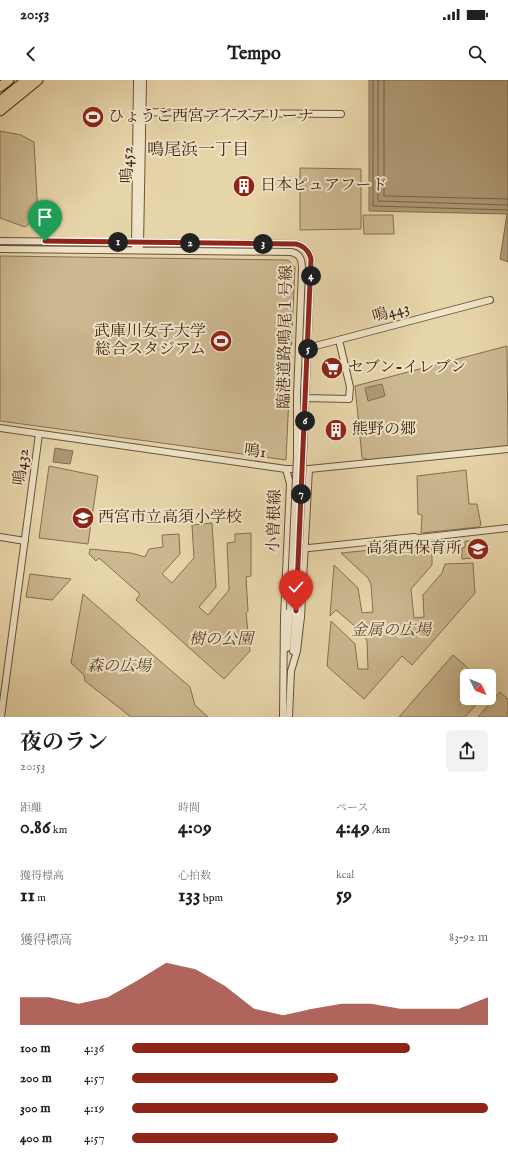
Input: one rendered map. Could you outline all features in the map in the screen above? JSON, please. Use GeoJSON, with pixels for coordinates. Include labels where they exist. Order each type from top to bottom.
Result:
{"type":"FeatureCollection","features":[{"type":"Feature","properties":{"kind":"highway"},"geometry":{"type":"LineString","coordinates":[[0,87],[9,80]]}},
{"type":"Feature","properties":{"kind":"highway"},"geometry":{"type":"LineString","coordinates":[[0,101],[26,80]]}},
{"type":"Feature","properties":{"kind":"highway"},"geometry":{"type":"LineString","coordinates":[[0,111],[38,80]]}},
{"type":"Feature","properties":{"kind":"street","name":"鳴452"},"geometry":{"type":"LineString","coordinates":[[137,80],[139,112],[137,251]]}},
{"type":"Feature","properties":{"kind":"street","name":"鳴452"},"geometry":{"type":"LineString","coordinates":[[139,112],[143,80]]}},
{"type":"Feature","properties":{"kind":"street"},"geometry":{"type":"LineString","coordinates":[[139,112],[341,114]]}},
{"type":"Feature","properties":{"kind":"street","name":"臨港道路鳴尾１号線"},"geometry":{"type":"LineString","coordinates":[[0,241],[296,244],[302,246],[309,252],[311,259],[306,398],[300,456]]}},
{"type":"Feature","properties":{"kind":"street","name":"臨港道路鳴尾１号線"},"geometry":{"type":"LineString","coordinates":[[0,249],[296,253],[300,256],[302,263],[297,405],[300,456]]}},
{"type":"Feature","properties":{"kind":"street","name":"鳴443"},"geometry":{"type":"LineString","coordinates":[[298,349],[308,349],[490,300]]}},
{"type":"Feature","properties":{"kind":"street"},"geometry":{"type":"LineString","coordinates":[[297,405],[306,398],[349,399],[350,387],[339,340]]}},
{"type":"Feature","properties":{"kind":"street","name":"鳴1"},"geometry":{"type":"LineString","coordinates":[[0,428],[286,469],[309,469],[508,450]]}},
{"type":"Feature","properties":{"kind":"street","name":"鳴432"},"geometry":{"type":"LineString","coordinates":[[1,717],[39,434]]}},
{"type":"Feature","properties":{"kind":"street"},"geometry":{"type":"LineString","coordinates":[[291,670],[300,456]]}},
{"type":"Feature","properties":{"kind":"street","name":"小曽根線"},"geometry":{"type":"LineString","coordinates":[[282,717],[284,682],[284,617],[290,484],[286,469]]}},
{"type":"Feature","properties":{"kind":"street","name":"小曽根線"},"geometry":{"type":"LineString","coordinates":[[289,717],[291,670],[297,651],[301,617],[309,469]]}},
{"type":"Feature","properties":{"kind":"street"},"geometry":{"type":"LineString","coordinates":[[309,548],[508,528]]}},
{"type":"Feature","properties":{"kind":"street"},"geometry":{"type":"LineString","coordinates":[[0,537],[25,541]]}},
{"type":"Feature","properties":{"kind":"street"},"geometry":{"type":"LineString","coordinates":[[284,682],[293,610]]}},
{"type":"Feature","properties":{"kind":"green space"},"geometry":{"type":"Polygon","coordinates":[[[0,131],[21,135],[34,142],[38,217],[25,227],[0,218],[0,131]]]}},
{"type":"Feature","properties":{"kind":"green space"},"geometry":{"type":"Polygon","coordinates":[[[300,168],[361,169],[361,229],[300,230],[300,168]]]}},
{"type":"Feature","properties":{"kind":"green space"},"geometry":{"type":"Polygon","coordinates":[[[363,215],[393,215],[394,234],[364,234],[363,215]]]}},
{"type":"Feature","properties":{"kind":"green space"},"geometry":{"type":"Polygon","coordinates":[[[0,256],[288,260],[295,267],[286,460],[0,421],[0,256]]]}},
{"type":"Feature","properties":{"kind":"green space"},"geometry":{"type":"Polygon","coordinates":[[[507,346],[508,447],[370,460],[362,458],[355,386],[507,346]]]}},
{"type":"Feature","properties":{"kind":"green space"},"geometry":{"type":"Polygon","coordinates":[[[49,466],[98,476],[88,544],[39,538],[49,466]]]}},
{"type":"Feature","properties":{"kind":"green space"},"geometry":{"type":"Polygon","coordinates":[[[466,470],[469,504],[477,504],[481,525],[479,527],[421,533],[422,515],[418,514],[417,476],[466,470]]]}},
{"type":"Feature","properties":{"kind":"green space","name":"樹の公園"},"geometry":{"type":"Polygon","coordinates":[[[212,523],[216,587],[199,607],[208,615],[229,590],[227,543],[235,542],[235,534],[251,533],[251,576],[246,577],[248,611],[246,613],[250,651],[224,679],[136,600],[140,594],[99,558],[96,561],[89,554],[90,549],[131,553],[145,557],[149,549],[163,547],[162,535],[179,534],[180,554],[162,574],[172,583],[194,558],[192,525],[212,523]]]}},
{"type":"Feature","properties":{"kind":"green space"},"geometry":{"type":"Polygon","coordinates":[[[465,541],[471,541],[477,547],[473,552],[473,558],[462,559],[462,548],[465,547],[465,541]]]}},
{"type":"Feature","properties":{"kind":"green space","name":"金属の広場"},"geometry":{"type":"Polygon","coordinates":[[[432,544],[432,565],[411,589],[414,618],[424,617],[423,595],[442,573],[445,564],[473,563],[475,593],[412,665],[402,656],[364,699],[327,666],[331,621],[355,644],[358,669],[368,669],[367,641],[364,634],[336,610],[330,616],[334,565],[358,588],[362,613],[373,612],[371,584],[368,578],[341,553],[432,544]]]}},
{"type":"Feature","properties":{"kind":"green space"},"geometry":{"type":"Polygon","coordinates":[[[30,574],[71,579],[52,600],[26,597],[30,574]]]}},
{"type":"Feature","properties":{"kind":"green space","name":"森の広場"},"geometry":{"type":"Polygon","coordinates":[[[83,594],[190,687],[195,705],[208,717],[131,717],[85,681],[84,675],[71,663],[83,594]]]}},
{"type":"Feature","properties":{"kind":"green space"},"geometry":{"type":"Polygon","coordinates":[[[453,655],[469,669],[460,669],[460,705],[476,705],[465,717],[399,717],[453,655]]]}},
{"type":"Feature","properties":{"kind":"green space"},"geometry":{"type":"Polygon","coordinates":[[[500,692],[508,699],[508,717],[478,717],[489,705],[496,705],[496,697],[500,692]]]}},
{"type":"Feature","properties":{"kind":"water"},"geometry":{"type":"Polygon","coordinates":[[[369,80],[508,80],[508,262],[500,259],[507,214],[369,211],[369,80]]]}},
{"type":"Feature","properties":{"kind":"water"},"geometry":{"type":"Polygon","coordinates":[[[382,384],[385,396],[368,401],[365,388],[382,384]]]}},
{"type":"Feature","properties":{"kind":"water"},"geometry":{"type":"Polygon","coordinates":[[[55,448],[73,451],[70,464],[53,462],[55,448]]]}},
{"type":"Feature","properties":{"kind":"place","name":"ひょうご西宮アイスアリーナ"},"geometry":{"type":"Point","coordinates":[93,117]}},
{"type":"Feature","properties":{"kind":"place","name":"日本ピュアフード"},"geometry":{"type":"Point","coordinates":[244,186]}},
{"type":"Feature","properties":{"kind":"place","name":"武庫川女子大学 総合スタジアム"},"geometry":{"type":"Point","coordinates":[221,341]}},
{"type":"Feature","properties":{"kind":"place","name":"セブン-イレブン"},"geometry":{"type":"Point","coordinates":[332,368]}},
{"type":"Feature","properties":{"kind":"place","name":"熊野の郷"},"geometry":{"type":"Point","coordinates":[336,430]}},
{"type":"Feature","properties":{"kind":"place","name":"西宮市立高須小学校"},"geometry":{"type":"Point","coordinates":[83,518]}},
{"type":"Feature","properties":{"kind":"place","name":"高須西保育所"},"geometry":{"type":"Point","coordinates":[478,549]}},
{"type":"Feature","properties":{"kind":"district","name":"鳴尾浜一丁目"},"geometry":{"type":"Point","coordinates":[198,150]}},
{"type":"Feature","properties":{"kind":"route"},"geometry":{"type":"LineString","coordinates":[[45,241],[296,244],[302,246],[309,252],[311,259],[308,349],[296,611]]}}]}
